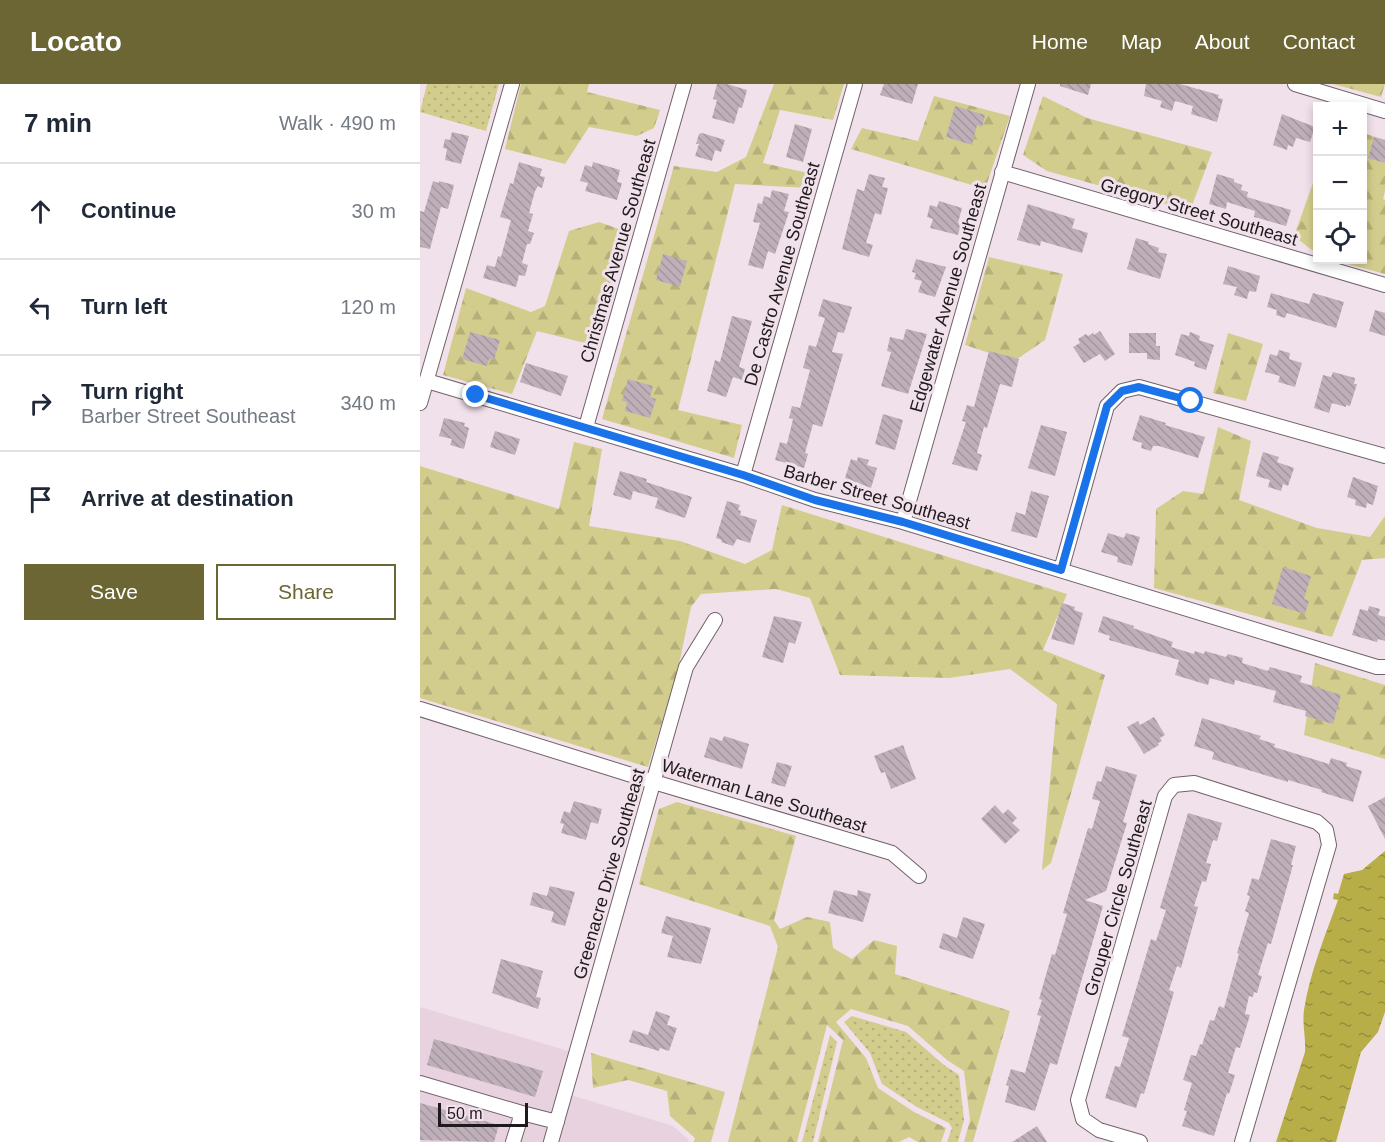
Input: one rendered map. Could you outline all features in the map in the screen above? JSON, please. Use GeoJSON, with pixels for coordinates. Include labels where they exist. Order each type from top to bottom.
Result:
{"type":"FeatureCollection","features":[{"type":"Feature","properties":{"kind":"street"},"geometry":{"type":"LineString","coordinates":[[420,403],[512,84]]}},
{"type":"Feature","properties":{"kind":"street","name":"Christmas Avenue Southeast"},"geometry":{"type":"LineString","coordinates":[[586,427],[684,84]]}},
{"type":"Feature","properties":{"kind":"street","name":"De Castro Avenue Southeast"},"geometry":{"type":"LineString","coordinates":[[743,475],[855,84]]}},
{"type":"Feature","properties":{"kind":"street","name":"Edgewater Avenue Southeast"},"geometry":{"type":"LineString","coordinates":[[903,522],[1028,84]]}},
{"type":"Feature","properties":{"kind":"street"},"geometry":{"type":"LineString","coordinates":[[1295,84],[1385,111]]}},
{"type":"Feature","properties":{"kind":"street","name":"Gregory Street Southeast"},"geometry":{"type":"LineString","coordinates":[[1002,172],[1385,285]]}},
{"type":"Feature","properties":{"kind":"street","name":"Barber Street Southeast"},"geometry":{"type":"LineString","coordinates":[[427,381],[743,475],[815,500],[903,522],[1377,667],[1385,667]]}},
{"type":"Feature","properties":{"kind":"street"},"geometry":{"type":"LineString","coordinates":[[1061,570],[1107,406],[1122,391],[1139,387],[1385,456]]}},
{"type":"Feature","properties":{"kind":"street","name":"Greenacre Drive Southeast"},"geometry":{"type":"LineString","coordinates":[[551,1142],[686,667],[715,621]]}},
{"type":"Feature","properties":{"kind":"street","name":"Waterman Lane Southeast"},"geometry":{"type":"LineString","coordinates":[[420,709],[892,853],[919,876]]}},
{"type":"Feature","properties":{"kind":"street","name":"Grouper Circle Southeast"},"geometry":{"type":"LineString","coordinates":[[1140,1142],[1099,1130],[1083,1119],[1078,1100],[1166,796],[1174,785],[1194,783],[1317,822],[1326,830],[1329,845],[1242,1142]]}},
{"type":"Feature","properties":{"kind":"street"},"geometry":{"type":"LineString","coordinates":[[420,1083],[556,1122]]}},
{"type":"Feature","properties":{"kind":"street"},"geometry":{"type":"LineString","coordinates":[[513,1142],[522,1113]]}},
{"type":"Feature","properties":{"kind":"shaded area"},"geometry":{"type":"Polygon","coordinates":[[[420,1007],[572,1052],[546,1142],[420,1142],[420,1007]]]}},
{"type":"Feature","properties":{"kind":"shaded area"},"geometry":{"type":"Polygon","coordinates":[[[571,1095],[673,1126],[689,1140],[688,1142],[558,1142],[571,1095]]]}},
{"type":"Feature","properties":{"kind":"green space"},"geometry":{"type":"Polygon","coordinates":[[[427,84],[499,84],[486,131],[420,112],[427,84]]]}},
{"type":"Feature","properties":{"kind":"green space"},"geometry":{"type":"Polygon","coordinates":[[[521,84],[589,84],[587,92],[660,110],[654,128],[637,136],[589,127],[565,164],[505,149],[521,84]]]}},
{"type":"Feature","properties":{"kind":"green space"},"geometry":{"type":"Polygon","coordinates":[[[774,84],[844,84],[833,120],[780,110],[763,163],[813,174],[808,188],[735,184],[678,410],[742,425],[734,458],[602,419],[674,166],[717,172],[746,157],[774,84]]]}},
{"type":"Feature","properties":{"kind":"green space"},"geometry":{"type":"Polygon","coordinates":[[[1333,84],[1385,84],[1381,97],[1333,84]]]}},
{"type":"Feature","properties":{"kind":"green space"},"geometry":{"type":"Polygon","coordinates":[[[934,96],[1010,116],[985,189],[851,149],[862,128],[918,141],[934,96]]]}},
{"type":"Feature","properties":{"kind":"green space"},"geometry":{"type":"Polygon","coordinates":[[[1043,96],[1087,118],[1212,152],[1190,211],[1047,171],[1023,155],[1043,96]]]}},
{"type":"Feature","properties":{"kind":"green space"},"geometry":{"type":"Polygon","coordinates":[[[1367,134],[1385,140],[1383,199],[1385,200],[1385,274],[1348,264],[1367,264],[1367,134]]]}},
{"type":"Feature","properties":{"kind":"green space"},"geometry":{"type":"Polygon","coordinates":[[[1313,183],[1313,251],[1294,236],[1313,183]]]}},
{"type":"Feature","properties":{"kind":"green space"},"geometry":{"type":"Polygon","coordinates":[[[599,222],[630,233],[593,345],[537,331],[512,394],[443,375],[466,288],[531,312],[545,306],[569,231],[599,222]]]}},
{"type":"Feature","properties":{"kind":"green space"},"geometry":{"type":"Polygon","coordinates":[[[989,257],[1063,274],[1045,340],[1014,361],[965,345],[989,257]]]}},
{"type":"Feature","properties":{"kind":"green space"},"geometry":{"type":"Polygon","coordinates":[[[1228,333],[1263,344],[1246,401],[1213,393],[1228,333]]]}},
{"type":"Feature","properties":{"kind":"green space"},"geometry":{"type":"Polygon","coordinates":[[[1218,427],[1251,441],[1239,500],[1317,528],[1370,537],[1385,516],[1385,558],[1362,560],[1332,637],[1154,588],[1156,509],[1183,491],[1203,494],[1218,427]]]}},
{"type":"Feature","properties":{"kind":"green space"},"geometry":{"type":"Polygon","coordinates":[[[574,442],[602,449],[589,526],[680,541],[745,564],[772,550],[782,505],[1067,594],[1043,650],[1105,675],[1051,863],[1042,870],[1057,704],[1010,669],[949,678],[840,675],[810,598],[776,589],[701,594],[691,607],[677,674],[648,767],[420,698],[420,466],[559,509],[574,442]]]}},
{"type":"Feature","properties":{"kind":"green space"},"geometry":{"type":"Polygon","coordinates":[[[1315,663],[1385,685],[1385,759],[1304,735],[1315,663]]]}},
{"type":"Feature","properties":{"kind":"green space"},"geometry":{"type":"Polygon","coordinates":[[[677,802],[796,836],[774,920],[780,929],[807,917],[830,922],[833,948],[852,959],[874,940],[897,946],[895,974],[1010,1011],[973,1142],[964,1142],[970,1120],[964,1071],[947,1060],[908,1026],[851,1009],[836,1022],[866,1058],[878,1088],[914,1112],[946,1128],[941,1142],[918,1142],[909,1137],[899,1142],[818,1142],[843,1040],[827,1025],[797,1142],[728,1142],[778,947],[770,926],[639,884],[659,809],[677,802]]]}},
{"type":"Feature","properties":{"kind":"green space"},"geometry":{"type":"Polygon","coordinates":[[[852,1016],[906,1032],[959,1075],[964,1120],[958,1142],[947,1142],[952,1128],[949,1123],[917,1107],[882,1084],[870,1053],[844,1022],[852,1016]]]}},
{"type":"Feature","properties":{"kind":"green space"},"geometry":{"type":"Polygon","coordinates":[[[830,1035],[837,1042],[813,1142],[802,1142],[830,1035]]]}},
{"type":"Feature","properties":{"kind":"green space"},"geometry":{"type":"Polygon","coordinates":[[[591,1053],[725,1092],[711,1142],[694,1142],[695,1138],[670,1116],[667,1091],[628,1080],[593,1088],[591,1053]]]}},
{"type":"Feature","properties":{"kind":"water"},"geometry":{"type":"Polygon","coordinates":[[[1385,851],[1385,1012],[1378,1032],[1361,1052],[1336,1142],[1276,1142],[1305,1052],[1304,1010],[1314,968],[1338,900],[1333,899],[1334,893],[1338,894],[1344,874],[1362,870],[1385,851]]]}},
{"type":"Feature","properties":{"kind":"building"},"geometry":{"type":"Polygon","coordinates":[[[717,84],[727,84],[747,90],[734,124],[712,118],[717,100],[713,99],[717,84]]]}},
{"type":"Feature","properties":{"kind":"building"},"geometry":{"type":"Polygon","coordinates":[[[884,84],[918,84],[912,104],[880,95],[884,84]]]}},
{"type":"Feature","properties":{"kind":"building"},"geometry":{"type":"Polygon","coordinates":[[[1060,84],[1091,84],[1088,95],[1060,86],[1060,84]]]}},
{"type":"Feature","properties":{"kind":"building"},"geometry":{"type":"Polygon","coordinates":[[[1146,84],[1180,84],[1219,95],[1218,98],[1223,99],[1217,122],[1191,114],[1193,106],[1175,101],[1172,111],[1160,107],[1162,101],[1144,96],[1146,84]]]}},
{"type":"Feature","properties":{"kind":"building"},"geometry":{"type":"Polygon","coordinates":[[[955,106],[985,115],[982,127],[977,125],[972,145],[946,137],[955,106]]]}},
{"type":"Feature","properties":{"kind":"building"},"geometry":{"type":"Polygon","coordinates":[[[1282,114],[1313,126],[1310,142],[1296,138],[1293,147],[1288,145],[1287,150],[1273,145],[1282,114]]]}},
{"type":"Feature","properties":{"kind":"building"},"geometry":{"type":"Polygon","coordinates":[[[795,124],[812,129],[803,162],[786,157],[795,124]]]}},
{"type":"Feature","properties":{"kind":"building"},"geometry":{"type":"Polygon","coordinates":[[[452,132],[469,136],[461,164],[445,160],[447,149],[443,148],[445,139],[450,140],[452,132]]]}},
{"type":"Feature","properties":{"kind":"building"},"geometry":{"type":"Polygon","coordinates":[[[699,134],[725,140],[721,152],[715,150],[712,161],[695,156],[699,134]]]}},
{"type":"Feature","properties":{"kind":"building"},"geometry":{"type":"Polygon","coordinates":[[[1374,137],[1385,140],[1385,163],[1368,158],[1374,137]]]}},
{"type":"Feature","properties":{"kind":"building"},"geometry":{"type":"Polygon","coordinates":[[[519,162],[542,169],[540,176],[545,177],[542,188],[538,186],[535,191],[529,213],[533,214],[528,231],[534,233],[530,244],[527,244],[522,263],[528,265],[525,276],[519,275],[516,287],[483,278],[487,265],[495,267],[498,256],[501,257],[511,220],[500,217],[519,162]]]}},
{"type":"Feature","properties":{"kind":"building"},"geometry":{"type":"Polygon","coordinates":[[[593,162],[620,170],[617,182],[622,183],[617,200],[585,191],[588,183],[580,181],[585,165],[592,167],[593,162]]]}},
{"type":"Feature","properties":{"kind":"building"},"geometry":{"type":"Polygon","coordinates":[[[869,174],[885,178],[882,187],[888,188],[881,215],[875,213],[866,243],[873,245],[869,257],[842,249],[857,189],[864,191],[869,174]]]}},
{"type":"Feature","properties":{"kind":"building"},"geometry":{"type":"Polygon","coordinates":[[[1217,174],[1234,179],[1234,182],[1242,185],[1241,190],[1248,192],[1247,197],[1291,210],[1286,226],[1254,217],[1255,211],[1227,202],[1226,209],[1209,204],[1217,174]]]}},
{"type":"Feature","properties":{"kind":"building"},"geometry":{"type":"Polygon","coordinates":[[[433,181],[454,185],[448,209],[441,207],[430,249],[420,247],[420,211],[424,212],[433,181]]]}},
{"type":"Feature","properties":{"kind":"building"},"geometry":{"type":"Polygon","coordinates":[[[772,190],[789,194],[784,211],[789,212],[775,254],[768,251],[763,269],[748,265],[760,223],[753,222],[758,203],[762,204],[764,196],[770,198],[772,190]]]}},
{"type":"Feature","properties":{"kind":"building"},"geometry":{"type":"Polygon","coordinates":[[[939,201],[962,208],[958,235],[930,228],[933,219],[927,217],[930,205],[937,207],[939,201]]]}},
{"type":"Feature","properties":{"kind":"building"},"geometry":{"type":"Polygon","coordinates":[[[1028,204],[1075,219],[1072,228],[1088,233],[1082,253],[1041,241],[1040,246],[1017,240],[1028,204]]]}},
{"type":"Feature","properties":{"kind":"building"},"geometry":{"type":"Polygon","coordinates":[[[1136,238],[1149,242],[1148,244],[1159,248],[1158,252],[1167,254],[1160,279],[1127,269],[1136,238]]]}},
{"type":"Feature","properties":{"kind":"building"},"geometry":{"type":"Polygon","coordinates":[[[663,254],[687,261],[680,287],[656,280],[663,254]]]}},
{"type":"Feature","properties":{"kind":"building"},"geometry":{"type":"Polygon","coordinates":[[[916,259],[946,267],[935,297],[918,292],[922,281],[914,279],[916,273],[912,272],[916,259]]]}},
{"type":"Feature","properties":{"kind":"building"},"geometry":{"type":"Polygon","coordinates":[[[1228,266],[1260,276],[1256,292],[1249,291],[1247,299],[1234,295],[1237,287],[1223,284],[1228,266]]]}},
{"type":"Feature","properties":{"kind":"building"},"geometry":{"type":"Polygon","coordinates":[[[1271,293],[1309,304],[1313,293],[1344,302],[1336,328],[1287,313],[1285,318],[1276,315],[1277,310],[1267,307],[1271,293]]]}},
{"type":"Feature","properties":{"kind":"building"},"geometry":{"type":"Polygon","coordinates":[[[823,299],[852,307],[844,333],[838,332],[832,352],[843,354],[822,427],[813,424],[805,453],[808,454],[804,468],[775,460],[780,442],[787,444],[793,419],[789,418],[792,406],[800,408],[810,370],[803,368],[809,345],[816,347],[825,318],[818,316],[823,299]]]}},
{"type":"Feature","properties":{"kind":"building"},"geometry":{"type":"Polygon","coordinates":[[[1375,310],[1385,313],[1385,336],[1369,331],[1375,310]]]}},
{"type":"Feature","properties":{"kind":"building"},"geometry":{"type":"Polygon","coordinates":[[[732,316],[752,321],[739,367],[745,369],[742,380],[733,377],[726,397],[707,391],[715,360],[720,362],[732,316]]]}},
{"type":"Feature","properties":{"kind":"building"},"geometry":{"type":"Polygon","coordinates":[[[906,329],[927,334],[908,394],[881,386],[891,352],[887,351],[890,337],[903,340],[906,329]]]}},
{"type":"Feature","properties":{"kind":"building"},"geometry":{"type":"Polygon","coordinates":[[[1100,331],[1115,354],[1105,361],[1100,354],[1084,363],[1073,347],[1080,343],[1078,339],[1086,334],[1088,336],[1093,333],[1094,335],[1100,331]]]}},
{"type":"Feature","properties":{"kind":"building"},"geometry":{"type":"Polygon","coordinates":[[[470,332],[500,340],[494,360],[489,359],[487,366],[462,359],[470,332]]]}},
{"type":"Feature","properties":{"kind":"building"},"geometry":{"type":"Polygon","coordinates":[[[1190,332],[1200,336],[1199,340],[1214,345],[1206,370],[1194,366],[1195,362],[1175,355],[1181,334],[1189,336],[1190,332]]]}},
{"type":"Feature","properties":{"kind":"building"},"geometry":{"type":"Polygon","coordinates":[[[1129,333],[1156,333],[1156,346],[1160,346],[1160,360],[1147,359],[1147,353],[1129,353],[1129,333]]]}},
{"type":"Feature","properties":{"kind":"building"},"geometry":{"type":"Polygon","coordinates":[[[1279,350],[1290,353],[1289,359],[1302,363],[1295,387],[1278,382],[1280,376],[1265,372],[1270,354],[1277,356],[1279,350]]]}},
{"type":"Feature","properties":{"kind":"building"},"geometry":{"type":"Polygon","coordinates":[[[989,351],[1019,359],[1012,387],[1000,384],[977,453],[982,455],[977,471],[952,464],[966,422],[962,421],[967,405],[974,407],[989,351]]]}},
{"type":"Feature","properties":{"kind":"building"},"geometry":{"type":"Polygon","coordinates":[[[526,363],[568,376],[561,396],[520,382],[526,363]]]}},
{"type":"Feature","properties":{"kind":"building"},"geometry":{"type":"Polygon","coordinates":[[[1333,372],[1355,378],[1354,384],[1357,384],[1350,406],[1332,403],[1329,413],[1314,408],[1323,375],[1331,377],[1333,372]]]}},
{"type":"Feature","properties":{"kind":"building"},"geometry":{"type":"Polygon","coordinates":[[[628,379],[653,386],[650,397],[656,399],[650,418],[625,411],[627,402],[622,401],[628,379]]]}},
{"type":"Feature","properties":{"kind":"building"},"geometry":{"type":"Polygon","coordinates":[[[883,414],[903,420],[895,450],[875,444],[883,414]]]}},
{"type":"Feature","properties":{"kind":"building"},"geometry":{"type":"Polygon","coordinates":[[[1140,415],[1205,437],[1198,458],[1159,446],[1153,446],[1151,451],[1141,448],[1142,443],[1132,440],[1140,415]]]}},
{"type":"Feature","properties":{"kind":"building"},"geometry":{"type":"Polygon","coordinates":[[[444,418],[465,423],[464,426],[469,428],[464,449],[450,445],[452,439],[439,436],[444,418]]]}},
{"type":"Feature","properties":{"kind":"building"},"geometry":{"type":"Polygon","coordinates":[[[1041,425],[1067,432],[1055,476],[1028,468],[1041,425]]]}},
{"type":"Feature","properties":{"kind":"building"},"geometry":{"type":"Polygon","coordinates":[[[495,431],[520,439],[515,455],[490,447],[495,431]]]}},
{"type":"Feature","properties":{"kind":"building"},"geometry":{"type":"Polygon","coordinates":[[[1263,452],[1279,457],[1277,462],[1294,468],[1288,486],[1283,484],[1281,491],[1268,487],[1270,480],[1256,476],[1263,452]]]}},
{"type":"Feature","properties":{"kind":"building"},"geometry":{"type":"Polygon","coordinates":[[[858,457],[869,460],[867,465],[877,468],[871,488],[845,478],[851,459],[857,461],[858,457]]]}},
{"type":"Feature","properties":{"kind":"building"},"geometry":{"type":"Polygon","coordinates":[[[620,471],[692,497],[685,518],[655,508],[658,498],[633,491],[631,500],[613,495],[620,471]]]}},
{"type":"Feature","properties":{"kind":"building"},"geometry":{"type":"Polygon","coordinates":[[[1353,477],[1378,486],[1373,505],[1367,503],[1366,508],[1355,505],[1356,500],[1347,497],[1353,477]]]}},
{"type":"Feature","properties":{"kind":"building"},"geometry":{"type":"Polygon","coordinates":[[[1031,491],[1049,496],[1037,538],[1011,531],[1016,512],[1025,515],[1031,491]]]}},
{"type":"Feature","properties":{"kind":"building"},"geometry":{"type":"Polygon","coordinates":[[[727,501],[740,505],[738,510],[741,511],[740,515],[757,520],[750,543],[737,539],[733,546],[716,538],[727,501]]]}},
{"type":"Feature","properties":{"kind":"building"},"geometry":{"type":"Polygon","coordinates":[[[1108,533],[1124,538],[1126,533],[1140,537],[1132,566],[1117,562],[1118,557],[1101,552],[1108,533]]]}},
{"type":"Feature","properties":{"kind":"building"},"geometry":{"type":"Polygon","coordinates":[[[1283,567],[1311,576],[1304,599],[1309,601],[1305,614],[1272,604],[1283,567]]]}},
{"type":"Feature","properties":{"kind":"building"},"geometry":{"type":"Polygon","coordinates":[[[1062,603],[1075,607],[1074,610],[1083,613],[1074,645],[1051,639],[1062,603]]]}},
{"type":"Feature","properties":{"kind":"building"},"geometry":{"type":"Polygon","coordinates":[[[1369,606],[1380,609],[1378,615],[1385,617],[1385,641],[1378,639],[1377,642],[1352,635],[1360,609],[1368,611],[1369,606]]]}},
{"type":"Feature","properties":{"kind":"building"},"geometry":{"type":"Polygon","coordinates":[[[774,616],[802,622],[795,644],[789,642],[783,663],[762,657],[774,616]]]}},
{"type":"Feature","properties":{"kind":"building"},"geometry":{"type":"Polygon","coordinates":[[[1103,616],[1173,642],[1171,647],[1194,654],[1195,651],[1204,654],[1205,651],[1226,657],[1228,654],[1243,658],[1242,663],[1268,671],[1270,667],[1302,676],[1300,682],[1341,695],[1333,724],[1305,716],[1306,711],[1273,702],[1276,691],[1235,680],[1234,685],[1210,678],[1208,685],[1175,675],[1179,660],[1109,640],[1110,636],[1098,632],[1103,616]]]}},
{"type":"Feature","properties":{"kind":"building"},"geometry":{"type":"Polygon","coordinates":[[[1154,717],[1165,735],[1160,738],[1162,741],[1158,743],[1159,745],[1144,754],[1127,727],[1138,721],[1140,725],[1154,717]]]}},
{"type":"Feature","properties":{"kind":"building"},"geometry":{"type":"Polygon","coordinates":[[[1202,718],[1261,736],[1259,739],[1275,744],[1274,747],[1329,764],[1331,758],[1362,771],[1353,802],[1321,792],[1322,790],[1212,759],[1214,752],[1194,746],[1202,718]]]}},
{"type":"Feature","properties":{"kind":"building"},"geometry":{"type":"Polygon","coordinates":[[[724,736],[749,744],[742,769],[704,757],[710,737],[722,741],[724,736]]]}},
{"type":"Feature","properties":{"kind":"building"},"geometry":{"type":"Polygon","coordinates":[[[903,745],[916,779],[891,789],[885,772],[881,773],[874,756],[903,745]]]}},
{"type":"Feature","properties":{"kind":"building"},"geometry":{"type":"Polygon","coordinates":[[[777,762],[792,766],[785,787],[771,783],[777,762]]]}},
{"type":"Feature","properties":{"kind":"building"},"geometry":{"type":"Polygon","coordinates":[[[1106,766],[1137,775],[1123,822],[1127,823],[1106,891],[1085,900],[1103,906],[1057,1065],[1050,1063],[1035,1111],[1005,1102],[1009,1086],[1006,1085],[1011,1069],[1025,1073],[1041,1016],[1037,1015],[1042,1000],[1039,999],[1067,914],[1063,913],[1088,828],[1092,829],[1100,801],[1092,799],[1097,781],[1101,782],[1106,766]]]}},
{"type":"Feature","properties":{"kind":"building"},"geometry":{"type":"Polygon","coordinates":[[[1385,797],[1385,839],[1368,806],[1385,797]]]}},
{"type":"Feature","properties":{"kind":"building"},"geometry":{"type":"Polygon","coordinates":[[[574,801],[602,809],[598,824],[591,822],[586,840],[561,833],[564,824],[560,823],[564,811],[570,813],[574,801]]]}},
{"type":"Feature","properties":{"kind":"building"},"geometry":{"type":"Polygon","coordinates":[[[995,805],[1003,814],[1008,809],[1017,818],[1012,823],[1020,830],[1005,844],[981,819],[995,805]]]}},
{"type":"Feature","properties":{"kind":"building"},"geometry":{"type":"Polygon","coordinates":[[[1188,813],[1222,823],[1217,841],[1213,840],[1206,863],[1211,864],[1206,882],[1202,881],[1194,906],[1198,907],[1181,968],[1177,966],[1169,990],[1174,992],[1144,1094],[1141,1093],[1136,1108],[1105,1098],[1115,1066],[1120,1067],[1129,1038],[1122,1036],[1151,939],[1156,941],[1166,910],[1160,908],[1188,813]]]}},
{"type":"Feature","properties":{"kind":"building"},"geometry":{"type":"Polygon","coordinates":[[[1271,839],[1296,846],[1291,865],[1293,865],[1271,944],[1268,943],[1258,975],[1262,976],[1257,993],[1254,992],[1253,997],[1249,996],[1245,1014],[1250,1015],[1240,1048],[1236,1047],[1228,1073],[1235,1075],[1214,1136],[1182,1126],[1192,1083],[1183,1080],[1191,1055],[1196,1056],[1200,1044],[1202,1045],[1210,1020],[1214,1021],[1219,1006],[1224,1008],[1249,913],[1245,911],[1250,896],[1247,895],[1252,878],[1259,880],[1271,839]]]}},
{"type":"Feature","properties":{"kind":"building"},"geometry":{"type":"Polygon","coordinates":[[[550,886],[575,892],[565,926],[551,922],[554,912],[530,905],[533,892],[547,896],[550,886]]]}},
{"type":"Feature","properties":{"kind":"building"},"geometry":{"type":"Polygon","coordinates":[[[834,890],[857,896],[858,890],[871,894],[863,922],[828,913],[834,890]]]}},
{"type":"Feature","properties":{"kind":"building"},"geometry":{"type":"Polygon","coordinates":[[[666,916],[711,928],[701,964],[667,957],[673,936],[661,933],[666,916]]]}},
{"type":"Feature","properties":{"kind":"building"},"geometry":{"type":"Polygon","coordinates":[[[963,917],[985,924],[973,959],[939,948],[943,933],[957,938],[963,917]]]}},
{"type":"Feature","properties":{"kind":"building"},"geometry":{"type":"Polygon","coordinates":[[[501,959],[543,971],[536,997],[541,998],[538,1009],[492,993],[501,959]]]}},
{"type":"Feature","properties":{"kind":"building"},"geometry":{"type":"Polygon","coordinates":[[[656,1011],[670,1016],[667,1025],[677,1028],[669,1051],[660,1048],[659,1051],[629,1042],[633,1030],[648,1035],[656,1011]]]}},
{"type":"Feature","properties":{"kind":"building"},"geometry":{"type":"Polygon","coordinates":[[[434,1039],[543,1071],[535,1097],[427,1065],[434,1039]]]}},
{"type":"Feature","properties":{"kind":"building"},"geometry":{"type":"Polygon","coordinates":[[[420,1103],[499,1125],[494,1142],[420,1140],[420,1103]]]}},
{"type":"Feature","properties":{"kind":"building"},"geometry":{"type":"Polygon","coordinates":[[[1037,1126],[1047,1142],[1012,1142],[1037,1126]]]}},
{"type":"Feature","properties":{"kind":"route"},"geometry":{"type":"LineString","coordinates":[[476,395],[743,475],[815,500],[903,522],[1061,570],[1107,406],[1122,391],[1139,387],[1191,401]]}}]}
